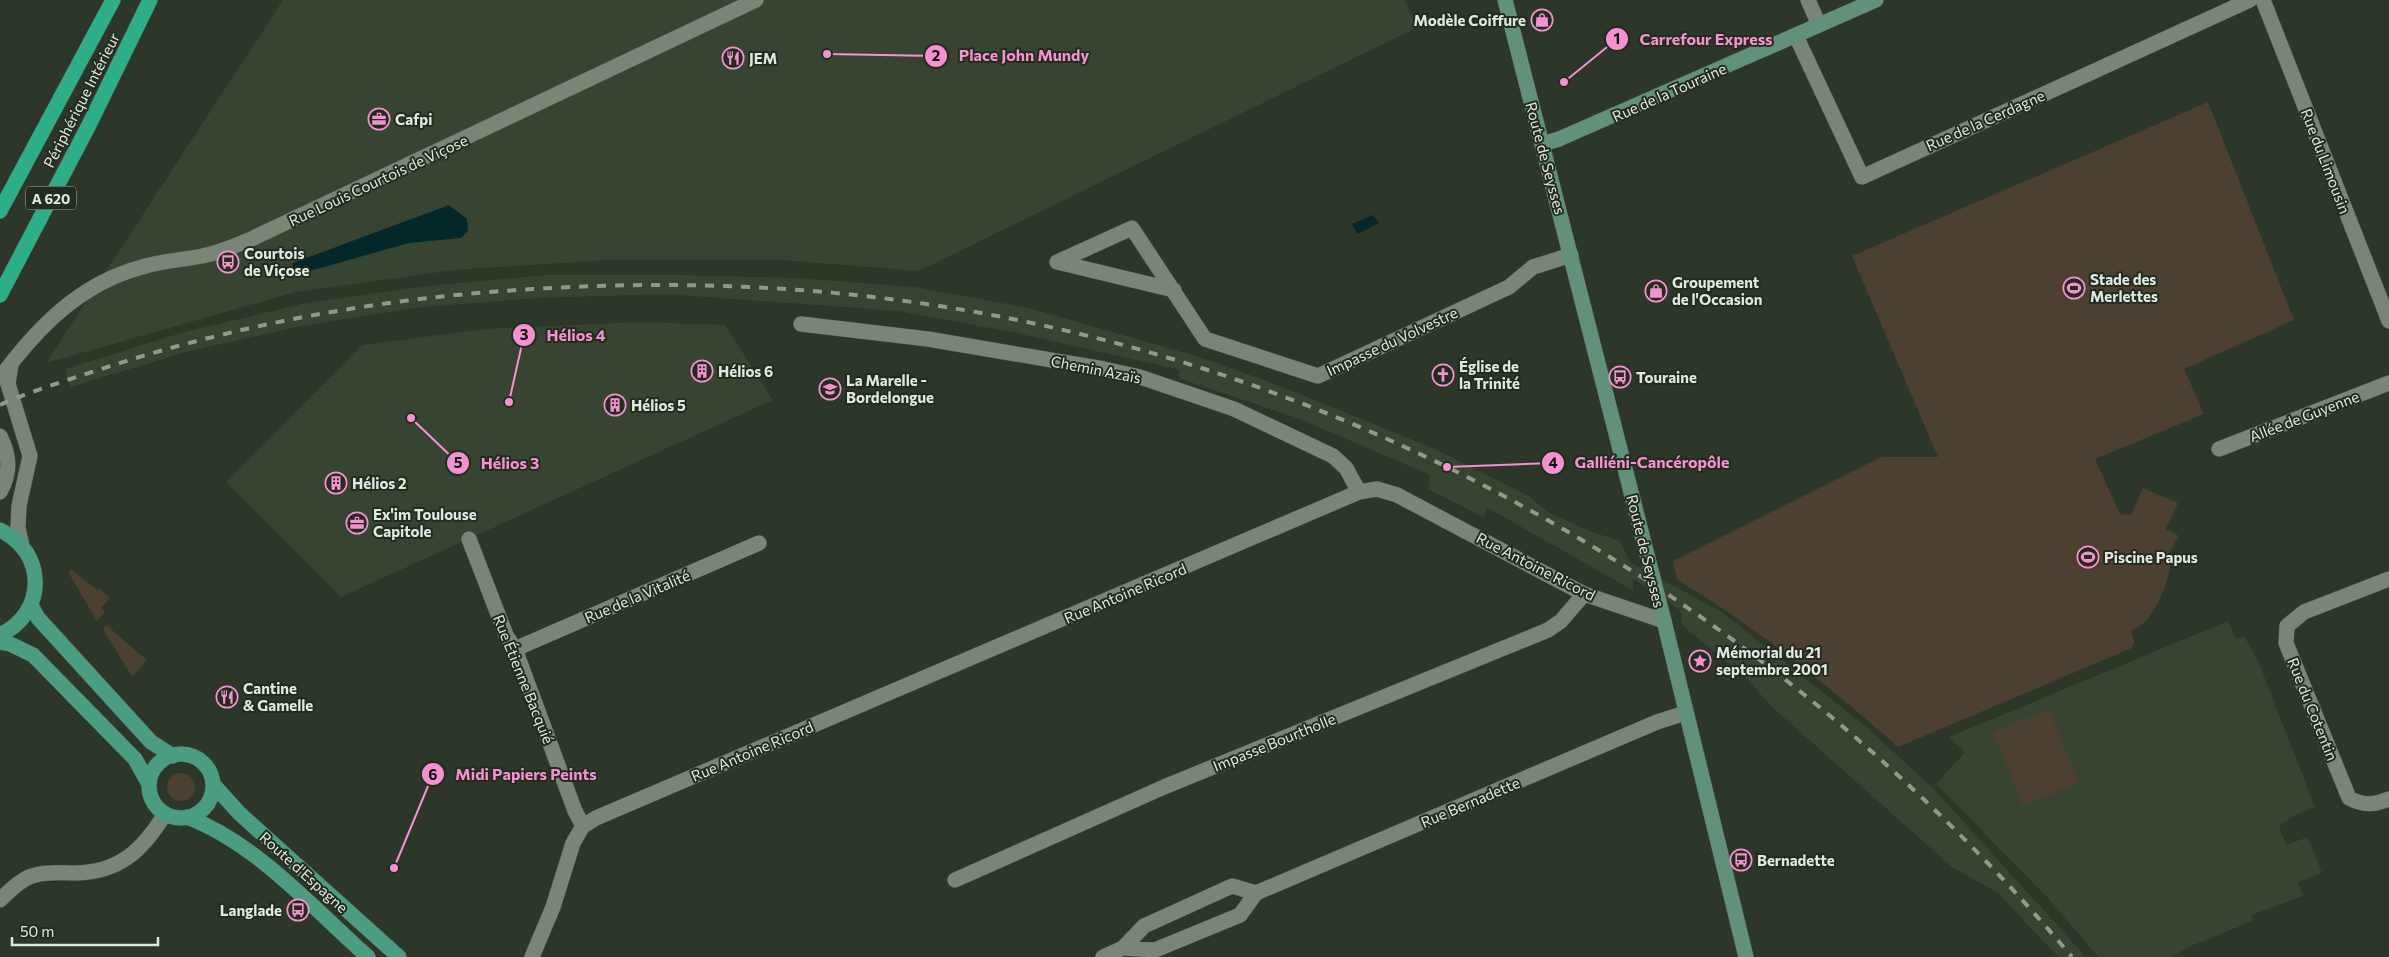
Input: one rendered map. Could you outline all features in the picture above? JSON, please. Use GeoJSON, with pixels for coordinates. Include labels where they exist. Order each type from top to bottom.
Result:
{"type":"FeatureCollection","features":[{"type":"Feature","properties":{"kind":"highway","name":"A 620"},"geometry":{"type":"LineString","coordinates":[[0,211],[113,0]]}},
{"type":"Feature","properties":{"kind":"highway","name":"Périphérique Intérieur"},"geometry":{"type":"LineString","coordinates":[[0,295],[90,124],[150,0]]}},
{"type":"Feature","properties":{"kind":"main road","name":"Route de Seysses"},"geometry":{"type":"LineString","coordinates":[[1505,0],[1664,622],[1746,957]]}},
{"type":"Feature","properties":{"kind":"main road","name":"Rue de la Touraine"},"geometry":{"type":"LineString","coordinates":[[1542,144],[1559,140],[1876,0]]}},
{"type":"Feature","properties":{"kind":"main road"},"geometry":{"type":"LineString","coordinates":[[0,530],[22,546],[30,558],[35,572],[36,587],[32,605],[18,624],[0,636]]}},
{"type":"Feature","properties":{"kind":"main road"},"geometry":{"type":"LineString","coordinates":[[32,605],[38,618],[127,717],[151,742],[172,756]]}},
{"type":"Feature","properties":{"kind":"main road"},"geometry":{"type":"LineString","coordinates":[[0,642],[10,644],[33,655],[135,759],[149,784],[150,796],[156,806],[165,814],[187,818],[197,814],[206,806],[211,796],[212,784],[209,772],[199,760],[182,754],[172,756],[156,766],[149,784]]}},
{"type":"Feature","properties":{"kind":"main road","name":"Route d'Espagne"},"geometry":{"type":"LineString","coordinates":[[212,784],[239,813],[399,957]]}},
{"type":"Feature","properties":{"kind":"main road","name":"Route d'Espagne"},"geometry":{"type":"LineString","coordinates":[[187,818],[206,824],[266,864],[368,957]]}},
{"type":"Feature","properties":{"kind":"street","name":"Rue Louis Courtois de Viçose"},"geometry":{"type":"LineString","coordinates":[[0,378],[44,324],[82,294],[117,276],[154,264],[203,256],[249,240],[756,0]]}},
{"type":"Feature","properties":{"kind":"street"},"geometry":{"type":"LineString","coordinates":[[1808,0],[1819,25]]}},
{"type":"Feature","properties":{"kind":"street","name":"Rue de la Cerdagne"},"geometry":{"type":"LineString","coordinates":[[1796,36],[1862,176],[2250,0]]}},
{"type":"Feature","properties":{"kind":"street","name":"Rue du Limousin"},"geometry":{"type":"LineString","coordinates":[[2263,0],[2389,321]]}},
{"type":"Feature","properties":{"kind":"street","name":"Impasse du Volvestre"},"geometry":{"type":"LineString","coordinates":[[1174,290],[1057,262],[1132,228],[1174,290],[1205,339],[1318,376],[1509,286],[1533,267],[1571,255]]}},
{"type":"Feature","properties":{"kind":"street","name":"Chemin Azaïs"},"geometry":{"type":"LineString","coordinates":[[801,324],[928,340],[1104,369],[1148,379],[1241,412],[1333,456],[1346,468],[1359,492]]}},
{"type":"Feature","properties":{"kind":"street"},"geometry":{"type":"LineString","coordinates":[[11,363],[8,384],[30,456],[19,506],[18,528],[22,546]]}},
{"type":"Feature","properties":{"kind":"street","name":"Allée de Guyenne"},"geometry":{"type":"LineString","coordinates":[[2219,449],[2389,383]]}},
{"type":"Feature","properties":{"kind":"street"},"geometry":{"type":"LineString","coordinates":[[0,436],[6,448],[9,467],[0,492]]}},
{"type":"Feature","properties":{"kind":"street","name":"Rue Antoine Ricord"},"geometry":{"type":"LineString","coordinates":[[583,826],[596,818],[1359,492],[1377,489],[1409,500],[1584,594],[1664,622]]}},
{"type":"Feature","properties":{"kind":"street","name":"Rue Étienne Bacquié"},"geometry":{"type":"LineString","coordinates":[[469,539],[506,636],[515,649],[575,811],[583,826]]}},
{"type":"Feature","properties":{"kind":"street","name":"Rue de la Vitalité"},"geometry":{"type":"LineString","coordinates":[[515,649],[759,543]]}},
{"type":"Feature","properties":{"kind":"street","name":"Rue du Cotentin"},"geometry":{"type":"LineString","coordinates":[[2389,579],[2304,612],[2287,626],[2286,643],[2349,798],[2361,804],[2378,803],[2389,799]]}},
{"type":"Feature","properties":{"kind":"street","name":"Impasse Bourtholle"},"geometry":{"type":"LineString","coordinates":[[955,880],[1164,787],[1548,630],[1561,621],[1584,594]]}},
{"type":"Feature","properties":{"kind":"street","name":"Rue Bernadette"},"geometry":{"type":"LineString","coordinates":[[1256,893],[1657,722],[1685,713]]}},
{"type":"Feature","properties":{"kind":"street"},"geometry":{"type":"LineString","coordinates":[[0,900],[28,878],[43,873],[88,873],[113,866],[127,859],[145,844],[165,814]]}},
{"type":"Feature","properties":{"kind":"street"},"geometry":{"type":"LineString","coordinates":[[532,957],[553,907],[573,843],[583,826]]}},
{"type":"Feature","properties":{"kind":"street"},"geometry":{"type":"LineString","coordinates":[[1102,957],[1123,948],[1144,926],[1232,886],[1256,893],[1240,915],[1231,919],[1155,950],[1123,948]]}},
{"type":"Feature","properties":{"kind":"shaded area"},"geometry":{"type":"Polygon","coordinates":[[[283,0],[1405,0],[1418,27],[919,271],[781,260],[608,260],[454,270],[296,292],[46,363],[283,0]]]}},
{"type":"Feature","properties":{"kind":"shaded area"},"geometry":{"type":"Polygon","coordinates":[[[2208,102],[2294,320],[2184,369],[2204,414],[2095,459],[2120,514],[2131,515],[2143,488],[2178,503],[2166,529],[2179,536],[2169,553],[2170,568],[2166,585],[2150,616],[2144,623],[2131,631],[2134,642],[2132,648],[1898,747],[1764,637],[1677,580],[1673,561],[1881,457],[1938,457],[1852,256],[2208,102]]]}},
{"type":"Feature","properties":{"kind":"shaded area"},"geometry":{"type":"Polygon","coordinates":[[[546,275],[679,275],[797,278],[915,287],[1029,308],[1199,357],[1278,385],[1437,450],[1529,496],[1549,513],[1592,532],[1620,541],[1630,562],[1722,612],[1864,725],[1933,788],[2086,957],[2058,957],[1998,893],[1952,867],[1772,707],[1745,677],[1683,626],[1680,610],[1632,578],[1634,591],[1488,508],[1483,517],[1428,489],[1430,475],[1297,418],[1178,378],[1180,370],[1017,333],[899,311],[665,294],[539,298],[422,307],[301,326],[186,352],[71,387],[65,369],[181,333],[306,303],[426,286],[546,275]]]}},
{"type":"Feature","properties":{"kind":"shaded area"},"geometry":{"type":"Polygon","coordinates":[[[640,322],[725,325],[773,400],[341,597],[226,482],[362,345],[485,329],[640,322]]]}},
{"type":"Feature","properties":{"kind":"shaded area"},"geometry":{"type":"Polygon","coordinates":[[[71,569],[110,598],[101,608],[105,612],[97,621],[68,572],[71,569]]]}},
{"type":"Feature","properties":{"kind":"shaded area"},"geometry":{"type":"Polygon","coordinates":[[[2228,621],[2236,639],[2244,636],[2259,663],[2315,807],[2297,814],[2279,826],[2286,845],[2308,837],[2322,873],[2298,882],[2303,896],[2251,915],[2253,921],[2191,946],[2171,957],[2098,957],[2048,898],[1936,784],[1965,752],[1949,737],[2228,621]]]}},
{"type":"Feature","properties":{"kind":"shaded area"},"geometry":{"type":"Polygon","coordinates":[[[106,625],[147,660],[132,677],[103,629],[106,625]]]}},
{"type":"Feature","properties":{"kind":"shaded area"},"geometry":{"type":"Polygon","coordinates":[[[2049,709],[2079,783],[2023,806],[1993,732],[2049,709]]]}},
{"type":"Feature","properties":{"kind":"shaded area"},"geometry":{"type":"Polygon","coordinates":[[[181,773],[191,777],[195,787],[191,797],[181,801],[171,797],[167,787],[171,777],[181,773]]]}},
{"type":"Feature","properties":{"kind":"water"},"geometry":{"type":"Polygon","coordinates":[[[449,205],[467,219],[468,231],[461,238],[409,243],[299,274],[287,275],[293,263],[449,205]]]}},
{"type":"Feature","properties":{"kind":"water"},"geometry":{"type":"Polygon","coordinates":[[[1373,215],[1379,223],[1357,234],[1352,224],[1373,215]]]}},
{"type":"Feature","properties":{"kind":"railway"},"geometry":{"type":"LineString","coordinates":[[0,405],[48,386],[98,370],[197,341],[247,329],[349,309],[503,291],[654,285],[805,290],[905,301],[1073,332],[1238,380],[1396,443],[1549,521],[1693,612],[1829,715],[1956,831],[2072,957]]}},
{"type":"Feature","properties":{"kind":"place","name":"Modèle Coiffure"},"geometry":{"type":"Point","coordinates":[1542,20]}},
{"type":"Feature","properties":{"kind":"place","name":"Place John Mundy"},"geometry":{"type":"Point","coordinates":[827,54]}},
{"type":"Feature","properties":{"kind":"place","name":"JEM"},"geometry":{"type":"Point","coordinates":[733,58]}},
{"type":"Feature","properties":{"kind":"place","name":"Carrefour Express"},"geometry":{"type":"Point","coordinates":[1564,82]}},
{"type":"Feature","properties":{"kind":"place","name":"Cafpi"},"geometry":{"type":"Point","coordinates":[379,119]}},
{"type":"Feature","properties":{"kind":"place","name":"Courtois de Viçose"},"geometry":{"type":"Point","coordinates":[228,262]}},
{"type":"Feature","properties":{"kind":"place","name":"Stade des Merlettes"},"geometry":{"type":"Point","coordinates":[2074,288]}},
{"type":"Feature","properties":{"kind":"place","name":"Groupement de l'Occasion"},"geometry":{"type":"Point","coordinates":[1656,291]}},
{"type":"Feature","properties":{"kind":"place","name":"Hélios 6"},"geometry":{"type":"Point","coordinates":[702,371]}},
{"type":"Feature","properties":{"kind":"place","name":"Église de la Trinité"},"geometry":{"type":"Point","coordinates":[1443,375]}},
{"type":"Feature","properties":{"kind":"place","name":"Touraine"},"geometry":{"type":"Point","coordinates":[1620,377]}},
{"type":"Feature","properties":{"kind":"place","name":"La Marelle - Bordelongue"},"geometry":{"type":"Point","coordinates":[830,389]}},
{"type":"Feature","properties":{"kind":"place","name":"Hélios 4"},"geometry":{"type":"Point","coordinates":[509,402]}},
{"type":"Feature","properties":{"kind":"place","name":"Hélios 5"},"geometry":{"type":"Point","coordinates":[615,405]}},
{"type":"Feature","properties":{"kind":"place","name":"Hélios 3"},"geometry":{"type":"Point","coordinates":[411,418]}},
{"type":"Feature","properties":{"kind":"place","name":"Galliéni-Cancéropôle"},"geometry":{"type":"Point","coordinates":[1447,467]}},
{"type":"Feature","properties":{"kind":"place","name":"Hélios 2"},"geometry":{"type":"Point","coordinates":[336,483]}},
{"type":"Feature","properties":{"kind":"place","name":"Ex'im Toulouse Capitole"},"geometry":{"type":"Point","coordinates":[357,523]}},
{"type":"Feature","properties":{"kind":"place","name":"Piscine Papus"},"geometry":{"type":"Point","coordinates":[2088,557]}},
{"type":"Feature","properties":{"kind":"place","name":"Mémorial du 21 septembre 2001"},"geometry":{"type":"Point","coordinates":[1700,661]}},
{"type":"Feature","properties":{"kind":"place","name":"Cantine & Gamelle"},"geometry":{"type":"Point","coordinates":[227,697]}},
{"type":"Feature","properties":{"kind":"place","name":"Bernadette"},"geometry":{"type":"Point","coordinates":[1741,860]}},
{"type":"Feature","properties":{"kind":"place","name":"Midi Papiers Peints"},"geometry":{"type":"Point","coordinates":[394,868]}},
{"type":"Feature","properties":{"kind":"place","name":"Langlade"},"geometry":{"type":"Point","coordinates":[298,910]}}]}
